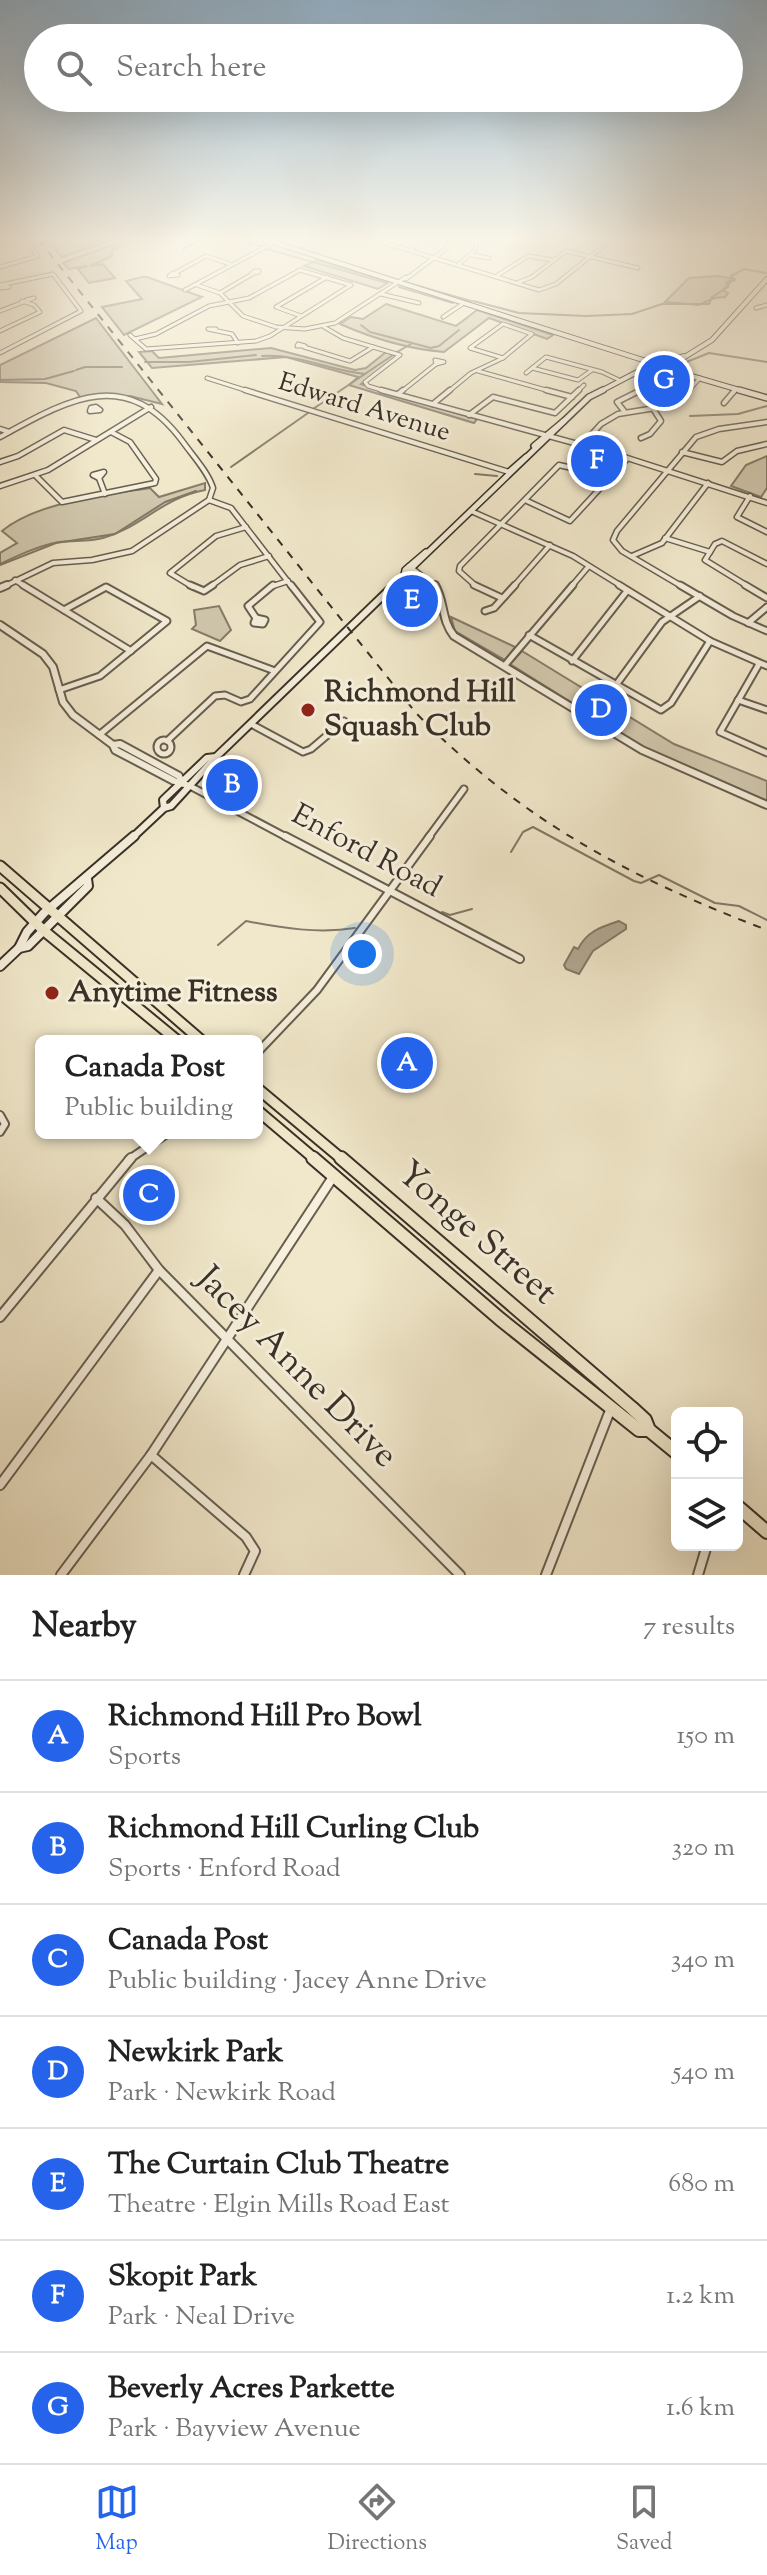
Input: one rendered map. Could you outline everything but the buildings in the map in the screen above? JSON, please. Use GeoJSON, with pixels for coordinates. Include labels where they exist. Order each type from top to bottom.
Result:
{"type":"FeatureCollection","features":[{"type":"Feature","properties":{"kind":"main road"},"geometry":{"type":"LineString","coordinates":[[494,312],[765,398]]}},
{"type":"Feature","properties":{"kind":"main road"},"geometry":{"type":"LineString","coordinates":[[0,966],[19,948],[27,947],[40,926],[53,913],[88,886],[87,879],[164,808],[171,806],[216,757],[509,472],[594,394],[619,380],[707,344],[737,312]]}},
{"type":"Feature","properties":{"kind":"main road"},"geometry":{"type":"LineString","coordinates":[[164,808],[163,800],[207,758],[216,757]]}},
{"type":"Feature","properties":{"kind":"main road"},"geometry":{"type":"LineString","coordinates":[[0,866],[195,1035]]}},
{"type":"Feature","properties":{"kind":"main road"},"geometry":{"type":"LineString","coordinates":[[0,888],[40,926],[171,1035]]}},
{"type":"Feature","properties":{"kind":"main road","name":"Yonge Street"},"geometry":{"type":"LineString","coordinates":[[263,1093],[457,1256],[614,1402],[639,1430],[649,1430],[671,1448]]}},
{"type":"Feature","properties":{"kind":"main road","name":"Yonge Street"},"geometry":{"type":"LineString","coordinates":[[263,1115],[500,1319],[614,1402]]}},
{"type":"Feature","properties":{"kind":"main road"},"geometry":{"type":"LineString","coordinates":[[743,1511],[767,1532]]}},
{"type":"Feature","properties":{"kind":"street"},"geometry":{"type":"LineString","coordinates":[[0,331],[39,312]]}},
{"type":"Feature","properties":{"kind":"street"},"geometry":{"type":"LineString","coordinates":[[0,353],[78,312]]}},
{"type":"Feature","properties":{"kind":"street"},"geometry":{"type":"LineString","coordinates":[[135,339],[156,334],[197,312]]}},
{"type":"Feature","properties":{"kind":"street"},"geometry":{"type":"LineString","coordinates":[[240,312],[282,328],[324,327],[348,312]]}},
{"type":"Feature","properties":{"kind":"street"},"geometry":{"type":"LineString","coordinates":[[292,312],[302,316]]}},
{"type":"Feature","properties":{"kind":"street"},"geometry":{"type":"LineString","coordinates":[[130,335],[142,349],[238,343],[262,339],[308,312]]}},
{"type":"Feature","properties":{"kind":"street"},"geometry":{"type":"LineString","coordinates":[[443,317],[450,312]]}},
{"type":"Feature","properties":{"kind":"street"},"geometry":{"type":"LineString","coordinates":[[432,405],[476,371],[503,358],[533,333],[503,324],[470,348],[503,358]]}},
{"type":"Feature","properties":{"kind":"street"},"geometry":{"type":"LineString","coordinates":[[324,327],[343,338],[398,354],[400,357],[365,383],[432,405],[667,470],[767,503]]}},
{"type":"Feature","properties":{"kind":"street"},"geometry":{"type":"LineString","coordinates":[[216,329],[232,334],[238,343]]}},
{"type":"Feature","properties":{"kind":"street"},"geometry":{"type":"LineString","coordinates":[[304,347],[352,361],[374,347]]}},
{"type":"Feature","properties":{"kind":"street"},"geometry":{"type":"LineString","coordinates":[[526,373],[546,357],[593,369],[619,380]]}},
{"type":"Feature","properties":{"kind":"street"},"geometry":{"type":"LineString","coordinates":[[397,394],[436,364]]}},
{"type":"Feature","properties":{"kind":"street"},"geometry":{"type":"LineString","coordinates":[[532,368],[578,380],[593,369]]}},
{"type":"Feature","properties":{"kind":"street"},"geometry":{"type":"LineString","coordinates":[[476,371],[573,397]]}},
{"type":"Feature","properties":{"kind":"street","name":"Edward Avenue"},"geometry":{"type":"LineString","coordinates":[[207,378],[509,472]]}},
{"type":"Feature","properties":{"kind":"street"},"geometry":{"type":"LineString","coordinates":[[582,445],[601,424],[625,411],[654,410],[676,404],[700,378]]}},
{"type":"Feature","properties":{"kind":"street"},"geometry":{"type":"LineString","coordinates":[[468,415],[493,397],[557,412],[584,385]]}},
{"type":"Feature","properties":{"kind":"street"},"geometry":{"type":"LineString","coordinates":[[724,403],[736,389]]}},
{"type":"Feature","properties":{"kind":"street"},"geometry":{"type":"LineString","coordinates":[[625,411],[617,402],[639,391]]}},
{"type":"Feature","properties":{"kind":"street"},"geometry":{"type":"LineString","coordinates":[[765,398],[767,391]]}},
{"type":"Feature","properties":{"kind":"street"},"geometry":{"type":"LineString","coordinates":[[0,437],[61,405],[95,398],[121,397],[151,407],[211,481],[213,488],[209,500],[132,551],[103,559],[53,563],[0,589]]}},
{"type":"Feature","properties":{"kind":"street"},"geometry":{"type":"LineString","coordinates":[[94,407],[95,398]]}},
{"type":"Feature","properties":{"kind":"street"},"geometry":{"type":"LineString","coordinates":[[0,486],[36,476],[151,407]]}},
{"type":"Feature","properties":{"kind":"street"},"geometry":{"type":"LineString","coordinates":[[641,438],[650,434],[661,421],[654,410]]}},
{"type":"Feature","properties":{"kind":"street"},"geometry":{"type":"LineString","coordinates":[[766,424],[706,432],[691,441],[614,537],[618,548],[767,631]]}},
{"type":"Feature","properties":{"kind":"street"},"geometry":{"type":"LineString","coordinates":[[0,429],[9,432]]}},
{"type":"Feature","properties":{"kind":"street"},"geometry":{"type":"LineString","coordinates":[[0,462],[18,456],[64,430],[97,440]]}},
{"type":"Feature","properties":{"kind":"street"},"geometry":{"type":"LineString","coordinates":[[36,476],[62,502],[156,481],[130,442],[111,432]]}},
{"type":"Feature","properties":{"kind":"street"},"geometry":{"type":"LineString","coordinates":[[681,452],[722,462],[737,451],[767,444]]}},
{"type":"Feature","properties":{"kind":"street"},"geometry":{"type":"LineString","coordinates":[[527,501],[570,521],[627,459]]}},
{"type":"Feature","properties":{"kind":"street"},"geometry":{"type":"LineString","coordinates":[[502,598],[478,588],[459,570],[562,465],[610,477]]}},
{"type":"Feature","properties":{"kind":"street"},"geometry":{"type":"LineString","coordinates":[[99,478],[105,494]]}},
{"type":"Feature","properties":{"kind":"street"},"geometry":{"type":"LineString","coordinates":[[632,556],[658,545],[708,483]]}},
{"type":"Feature","properties":{"kind":"street"},"geometry":{"type":"LineString","coordinates":[[750,496],[736,515],[767,532]]}},
{"type":"Feature","properties":{"kind":"street"},"geometry":{"type":"LineString","coordinates":[[167,741],[215,696],[247,702],[320,622],[228,505],[209,500]]}},
{"type":"Feature","properties":{"kind":"street"},"geometry":{"type":"LineString","coordinates":[[471,511],[550,545],[710,641],[767,666]]}},
{"type":"Feature","properties":{"kind":"street"},"geometry":{"type":"LineString","coordinates":[[246,527],[216,536],[170,573],[204,591],[236,567],[269,556]]}},
{"type":"Feature","properties":{"kind":"street"},"geometry":{"type":"LineString","coordinates":[[665,538],[710,552]]}},
{"type":"Feature","properties":{"kind":"street"},"geometry":{"type":"LineString","coordinates":[[766,561],[722,541],[710,552],[707,563],[767,598]]}},
{"type":"Feature","properties":{"kind":"street"},"geometry":{"type":"LineString","coordinates":[[485,611],[494,608],[550,545]]}},
{"type":"Feature","properties":{"kind":"street"},"geometry":{"type":"LineString","coordinates":[[505,665],[588,567]]}},
{"type":"Feature","properties":{"kind":"street"},"geometry":{"type":"LineString","coordinates":[[412,568],[423,572],[443,595],[449,632],[642,750],[767,805]]}},
{"type":"Feature","properties":{"kind":"street"},"geometry":{"type":"LineString","coordinates":[[15,580],[131,651]]}},
{"type":"Feature","properties":{"kind":"street"},"geometry":{"type":"LineString","coordinates":[[256,618],[248,606],[272,585],[288,581]]}},
{"type":"Feature","properties":{"kind":"street"},"geometry":{"type":"LineString","coordinates":[[59,690],[92,681],[167,621],[106,587],[64,610]]}},
{"type":"Feature","properties":{"kind":"street"},"geometry":{"type":"LineString","coordinates":[[572,661],[627,591]]}},
{"type":"Feature","properties":{"kind":"street"},"geometry":{"type":"LineString","coordinates":[[616,685],[669,616],[700,596]]}},
{"type":"Feature","properties":{"kind":"street"},"geometry":{"type":"LineString","coordinates":[[748,623],[767,607]]}},
{"type":"Feature","properties":{"kind":"street"},"geometry":{"type":"LineString","coordinates":[[0,625],[43,654],[53,667],[63,702],[73,715],[113,745],[115,750],[174,781],[190,786]]}},
{"type":"Feature","properties":{"kind":"street"},"geometry":{"type":"LineString","coordinates":[[529,635],[655,709],[665,709],[710,641]]}},
{"type":"Feature","properties":{"kind":"street"},"geometry":{"type":"LineString","coordinates":[[99,735],[207,646],[275,671]]}},
{"type":"Feature","properties":{"kind":"street"},"geometry":{"type":"LineString","coordinates":[[759,664],[720,732],[767,753]]}},
{"type":"Feature","properties":{"kind":"street"},"geometry":{"type":"LineString","coordinates":[[738,700],[767,710]]}},
{"type":"Feature","properties":{"kind":"street"},"geometry":{"type":"LineString","coordinates":[[251,724],[303,752],[311,749],[344,721]]}},
{"type":"Feature","properties":{"kind":"street","name":"Enford Road"},"geometry":{"type":"LineString","coordinates":[[190,786],[520,959]]}},
{"type":"Feature","properties":{"kind":"street"},"geometry":{"type":"LineString","coordinates":[[263,1047],[317,990],[464,789]]}},
{"type":"Feature","properties":{"kind":"street"},"geometry":{"type":"LineString","coordinates":[[0,1132],[4,1128],[2,1117]]}},
{"type":"Feature","properties":{"kind":"street"},"geometry":{"type":"LineString","coordinates":[[0,1317],[127,1161],[159,1139]]}},
{"type":"Feature","properties":{"kind":"street"},"geometry":{"type":"LineString","coordinates":[[61,1575],[151,1455],[334,1175]]}},
{"type":"Feature","properties":{"kind":"street","name":"Jacey Anne Drive"},"geometry":{"type":"LineString","coordinates":[[96,1198],[125,1225],[159,1270],[460,1575]]}},
{"type":"Feature","properties":{"kind":"street"},"geometry":{"type":"LineString","coordinates":[[0,1485],[159,1270]]}},
{"type":"Feature","properties":{"kind":"street"},"geometry":{"type":"LineString","coordinates":[[546,1575],[614,1402]]}},
{"type":"Feature","properties":{"kind":"street"},"geometry":{"type":"LineString","coordinates":[[151,1455],[246,1537],[255,1551],[244,1575]]}},
{"type":"Feature","properties":{"kind":"street"},"geometry":{"type":"LineString","coordinates":[[698,1575],[705,1551]]}},
{"type":"Feature","properties":{"kind":"shaded area"},"geometry":{"type":"Polygon","coordinates":[[[106,312],[170,312],[124,335],[106,312]]]}},
{"type":"Feature","properties":{"kind":"shaded area"},"geometry":{"type":"Polygon","coordinates":[[[373,312],[413,312],[456,326],[474,312],[485,312],[553,335],[547,339],[489,318],[444,352],[390,342],[340,324],[351,317],[363,319],[373,312]]]}},
{"type":"Feature","properties":{"kind":"shaded area"},"geometry":{"type":"Polygon","coordinates":[[[96,318],[162,404],[130,396],[80,397],[76,391],[46,383],[0,382],[0,365],[96,318]]]}},
{"type":"Feature","properties":{"kind":"shaded area"},"geometry":{"type":"Polygon","coordinates":[[[271,348],[355,370],[366,368],[386,352],[398,356],[361,384],[477,419],[474,423],[349,385],[358,377],[286,357],[152,368],[139,352],[152,351],[159,358],[271,348]]]}},
{"type":"Feature","properties":{"kind":"shaded area"},"geometry":{"type":"Polygon","coordinates":[[[585,448],[623,459],[610,475],[571,463],[585,448]]]}},
{"type":"Feature","properties":{"kind":"shaded area"},"geometry":{"type":"Polygon","coordinates":[[[767,456],[767,488],[761,497],[731,486],[746,465],[767,456]]]}},
{"type":"Feature","properties":{"kind":"shaded area"},"geometry":{"type":"Polygon","coordinates":[[[205,483],[205,490],[176,499],[117,533],[98,539],[51,544],[0,564],[0,553],[17,543],[2,531],[34,513],[72,501],[150,488],[159,497],[205,483]]]}},
{"type":"Feature","properties":{"kind":"shaded area"},"geometry":{"type":"Polygon","coordinates":[[[219,606],[231,630],[220,641],[192,629],[196,625],[194,610],[219,606]]]}},
{"type":"Feature","properties":{"kind":"shaded area"},"geometry":{"type":"Polygon","coordinates":[[[451,617],[515,647],[505,660],[455,631],[451,617]]]}},
{"type":"Feature","properties":{"kind":"shaded area"},"geometry":{"type":"Polygon","coordinates":[[[522,651],[674,744],[767,781],[767,801],[654,754],[510,664],[522,651]]]}},
{"type":"Feature","properties":{"kind":"shaded area"},"geometry":{"type":"Polygon","coordinates":[[[619,921],[626,925],[626,929],[593,951],[579,974],[566,969],[564,965],[574,947],[578,949],[590,934],[619,921]]]}},
{"type":"Feature","properties":{"kind":"waterway"},"geometry":{"type":"LineString","coordinates":[[517,312],[586,316],[636,312]]}},
{"type":"Feature","properties":{"kind":"waterway"},"geometry":{"type":"LineString","coordinates":[[361,325],[370,332],[431,348],[439,346],[459,330]]}},
{"type":"Feature","properties":{"kind":"waterway"},"geometry":{"type":"LineString","coordinates":[[397,352],[411,344]]}},
{"type":"Feature","properties":{"kind":"waterway"},"geometry":{"type":"LineString","coordinates":[[679,365],[709,353],[767,362]]}},
{"type":"Feature","properties":{"kind":"waterway"},"geometry":{"type":"LineString","coordinates":[[145,362],[189,362],[256,355]]}},
{"type":"Feature","properties":{"kind":"waterway"},"geometry":{"type":"LineString","coordinates":[[365,374],[393,355]]}},
{"type":"Feature","properties":{"kind":"waterway"},"geometry":{"type":"LineString","coordinates":[[262,356],[289,357],[365,374]]}},
{"type":"Feature","properties":{"kind":"waterway"},"geometry":{"type":"LineString","coordinates":[[76,370],[85,367],[122,367]]}},
{"type":"Feature","properties":{"kind":"waterway"},"geometry":{"type":"LineString","coordinates":[[0,380],[45,379],[74,371]]}},
{"type":"Feature","properties":{"kind":"waterway"},"geometry":{"type":"LineString","coordinates":[[313,409],[365,374]]}},
{"type":"Feature","properties":{"kind":"waterway"},"geometry":{"type":"LineString","coordinates":[[690,416],[738,414],[767,406]]}},
{"type":"Feature","properties":{"kind":"waterway"},"geometry":{"type":"LineString","coordinates":[[231,467],[308,413]]}},
{"type":"Feature","properties":{"kind":"waterway"},"geometry":{"type":"LineString","coordinates":[[475,474],[497,476]]}},
{"type":"Feature","properties":{"kind":"waterway"},"geometry":{"type":"LineString","coordinates":[[0,565],[56,543],[115,534],[165,502],[196,491]]}},
{"type":"Feature","properties":{"kind":"waterway"},"geometry":{"type":"LineString","coordinates":[[511,852],[523,832],[533,827],[634,881],[641,883],[659,875],[715,903],[739,906],[767,920]]}},
{"type":"Feature","properties":{"kind":"waterway"},"geometry":{"type":"LineString","coordinates":[[442,912],[450,915],[472,909]]}},
{"type":"Feature","properties":{"kind":"waterway"},"geometry":{"type":"LineString","coordinates":[[218,945],[246,921],[314,930],[355,928]]}},
{"type":"Feature","properties":{"kind":"railway"},"geometry":{"type":"LineString","coordinates":[[97,312],[416,713],[456,751],[496,785],[579,842],[668,889],[767,930]]}},
{"type":"Feature","properties":{"kind":"place","name":"Beverly Acres Parkette"},"geometry":{"type":"Point","coordinates":[664,381]}},
{"type":"Feature","properties":{"kind":"place","name":"Skopit Park"},"geometry":{"type":"Point","coordinates":[597,461]}},
{"type":"Feature","properties":{"kind":"place","name":"The Curtain Club Theatre"},"geometry":{"type":"Point","coordinates":[412,601]}},
{"type":"Feature","properties":{"kind":"place","name":"Richmond Hill Squash Club"},"geometry":{"type":"Point","coordinates":[308,710]}},
{"type":"Feature","properties":{"kind":"place","name":"Newkirk Park"},"geometry":{"type":"Point","coordinates":[601,710]}},
{"type":"Feature","properties":{"kind":"place","name":"Richmond Hill Curling Club"},"geometry":{"type":"Point","coordinates":[232,785]}},
{"type":"Feature","properties":{"kind":"place","name":"Anytime Fitness"},"geometry":{"type":"Point","coordinates":[52,993]}},
{"type":"Feature","properties":{"kind":"place","name":"Richmond Hill Pro Bowl"},"geometry":{"type":"Point","coordinates":[407,1063]}},
{"type":"Feature","properties":{"kind":"place","name":"Canada Post"},"geometry":{"type":"Point","coordinates":[149,1195]}}]}
